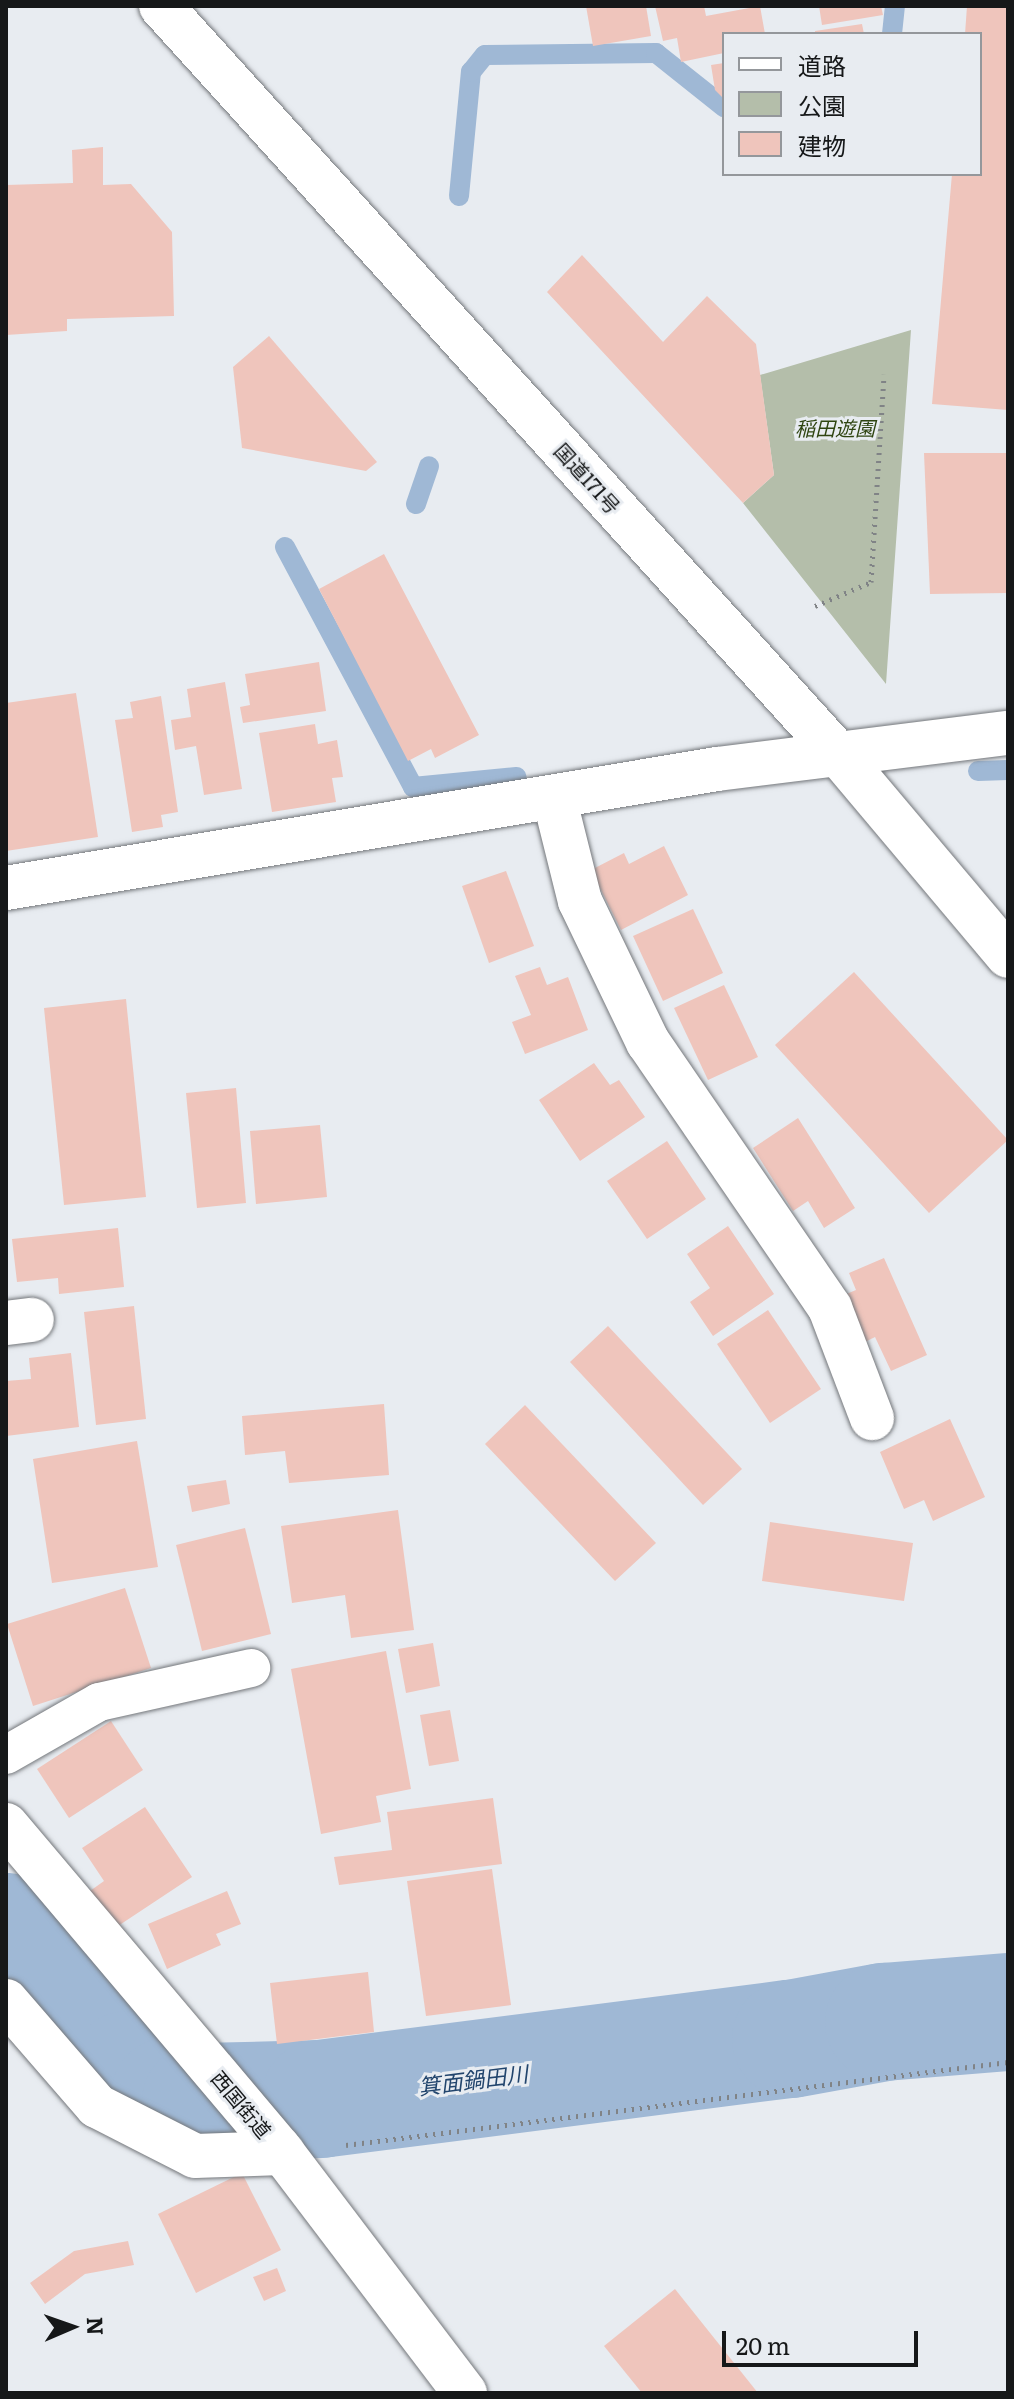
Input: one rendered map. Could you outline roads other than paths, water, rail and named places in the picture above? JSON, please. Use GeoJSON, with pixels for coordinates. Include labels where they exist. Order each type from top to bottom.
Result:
{"type":"FeatureCollection","features":[{"type":"Feature","properties":{"kind":"main road","name":"国道171号"},"geometry":{"type":"LineString","coordinates":[[161,6],[838,754],[1008,956]]}},
{"type":"Feature","properties":{"kind":"main road"},"geometry":{"type":"LineString","coordinates":[[6,888],[554,797],[838,754],[1008,733]]}},
{"type":"Feature","properties":{"kind":"main road"},"geometry":{"type":"LineString","coordinates":[[554,797],[580,901],[648,1042],[830,1308],[872,1418]]}},
{"type":"Feature","properties":{"kind":"main road","name":"西国街道"},"geometry":{"type":"LineString","coordinates":[[6,1825],[281,2151],[465,2393]]}},
{"type":"Feature","properties":{"kind":"main road"},"geometry":{"type":"LineString","coordinates":[[6,2001],[97,2106],[195,2156],[281,2151]]}},
{"type":"Feature","properties":{"kind":"lane"},"geometry":{"type":"LineString","coordinates":[[6,1755],[99,1702],[251,1668]]}},
{"type":"Feature","properties":{"kind":"waterway"},"geometry":{"type":"LineString","coordinates":[[892,32],[895,6]]}},
{"type":"Feature","properties":{"kind":"waterway"},"geometry":{"type":"LineString","coordinates":[[459,196],[471,72],[485,55],[656,53],[722,105]]}},
{"type":"Feature","properties":{"kind":"waterway"},"geometry":{"type":"LineString","coordinates":[[416,504],[429,466]]}},
{"type":"Feature","properties":{"kind":"waterway"},"geometry":{"type":"LineString","coordinates":[[285,547],[413,787],[517,777]]}},
{"type":"Feature","properties":{"kind":"waterway"},"geometry":{"type":"LineString","coordinates":[[978,771],[1008,770]]}},
{"type":"Feature","properties":{"kind":"waterway","name":"箕面鍋田川"},"geometry":{"type":"LineString","coordinates":[[6,1932],[128,2070],[170,2096],[201,2102],[320,2099],[791,2039],[884,2022],[1008,2012]]}},
{"type":"Feature","properties":{"kind":"park label","name":"稲田遊園"},"geometry":{"type":"Point","coordinates":[835,427]}}]}
